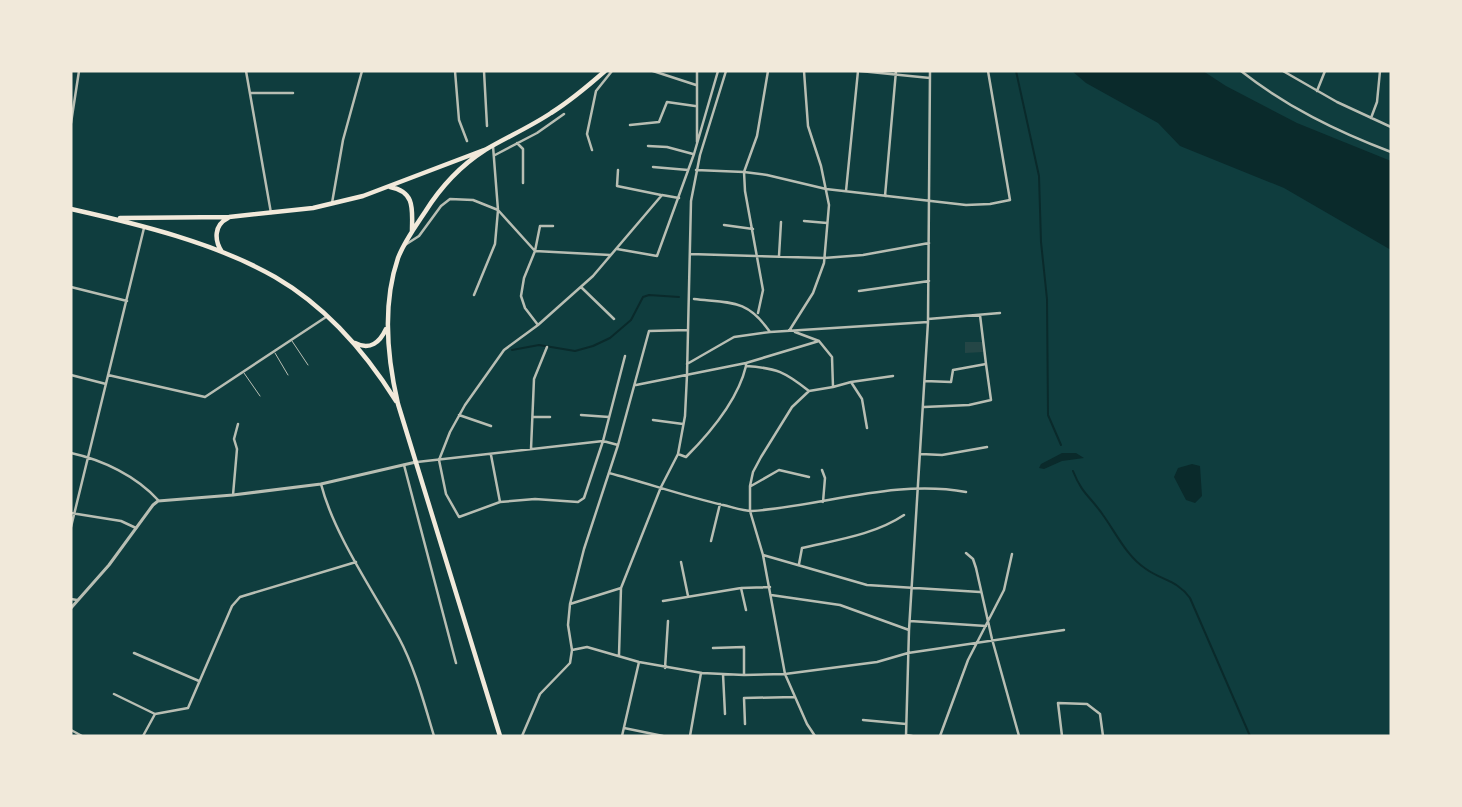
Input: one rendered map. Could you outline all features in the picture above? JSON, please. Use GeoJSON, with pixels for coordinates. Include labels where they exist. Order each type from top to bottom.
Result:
{"type":"FeatureCollection","features":[{"type":"Feature","properties":{"kind":"main road"},"geometry":{"type":"LineString","coordinates":[[114,218],[229,218],[271,214],[332,204],[388,187],[485,150],[551,113],[605,71]]}},
{"type":"Feature","properties":{"kind":"main road"},"geometry":{"type":"LineString","coordinates":[[485,150],[448,181],[404,245],[394,274],[387,328],[398,404],[500,736]]}},
{"type":"Feature","properties":{"kind":"main road"},"geometry":{"type":"LineString","coordinates":[[388,187],[401,189],[409,198],[412,204],[412,233]]}},
{"type":"Feature","properties":{"kind":"main road"},"geometry":{"type":"LineString","coordinates":[[71,209],[114,218],[222,252],[275,277],[297,291],[352,342],[398,404]]}},
{"type":"Feature","properties":{"kind":"main road"},"geometry":{"type":"LineString","coordinates":[[222,252],[216,240],[216,233],[222,221],[229,218]]}},
{"type":"Feature","properties":{"kind":"main road"},"geometry":{"type":"LineString","coordinates":[[352,342],[368,346],[376,343],[381,340],[387,328]]}},
{"type":"Feature","properties":{"kind":"street"},"geometry":{"type":"LineString","coordinates":[[71,123],[79,71]]}},
{"type":"Feature","properties":{"kind":"street"},"geometry":{"type":"LineString","coordinates":[[246,71],[271,214]]}},
{"type":"Feature","properties":{"kind":"street"},"geometry":{"type":"LineString","coordinates":[[332,204],[342,140],[362,71]]}},
{"type":"Feature","properties":{"kind":"street"},"geometry":{"type":"LineString","coordinates":[[455,71],[459,120],[468,141]]}},
{"type":"Feature","properties":{"kind":"street"},"geometry":{"type":"LineString","coordinates":[[484,71],[487,126]]}},
{"type":"Feature","properties":{"kind":"street"},"geometry":{"type":"LineString","coordinates":[[592,150],[587,134],[596,91],[612,71]]}},
{"type":"Feature","properties":{"kind":"street"},"geometry":{"type":"LineString","coordinates":[[653,71],[696,85]]}},
{"type":"Feature","properties":{"kind":"street"},"geometry":{"type":"LineString","coordinates":[[697,71],[697,144]]}},
{"type":"Feature","properties":{"kind":"street"},"geometry":{"type":"LineString","coordinates":[[616,249],[657,256],[694,154],[718,71]]}},
{"type":"Feature","properties":{"kind":"street"},"geometry":{"type":"LineString","coordinates":[[618,655],[621,588],[661,487],[678,454],[688,375],[691,201],[696,170],[726,71]]}},
{"type":"Feature","properties":{"kind":"street"},"geometry":{"type":"LineString","coordinates":[[758,313],[763,290],[753,229],[744,191],[744,172],[757,136],[768,71]]}},
{"type":"Feature","properties":{"kind":"street"},"geometry":{"type":"LineString","coordinates":[[789,331],[813,293],[824,258],[827,223],[828,205],[826,189],[808,126],[804,71]]}},
{"type":"Feature","properties":{"kind":"street"},"geometry":{"type":"LineString","coordinates":[[846,191],[859,71],[896,73],[930,78]]}},
{"type":"Feature","properties":{"kind":"street"},"geometry":{"type":"LineString","coordinates":[[912,736],[906,735],[906,724],[911,588],[919,500],[928,321],[930,71]]}},
{"type":"Feature","properties":{"kind":"street"},"geometry":{"type":"LineString","coordinates":[[696,170],[744,172],[826,189],[966,205],[990,204],[1010,200],[988,71]]}},
{"type":"Feature","properties":{"kind":"street"},"geometry":{"type":"LineString","coordinates":[[1241,71],[1266,91],[1304,114],[1391,152]]}},
{"type":"Feature","properties":{"kind":"street"},"geometry":{"type":"LineString","coordinates":[[1283,71],[1317,91],[1391,127]]}},
{"type":"Feature","properties":{"kind":"street"},"geometry":{"type":"LineString","coordinates":[[1317,91],[1325,71]]}},
{"type":"Feature","properties":{"kind":"street"},"geometry":{"type":"LineString","coordinates":[[1371,118],[1377,102],[1380,71]]}},
{"type":"Feature","properties":{"kind":"street"},"geometry":{"type":"LineString","coordinates":[[884,196],[896,73]]}},
{"type":"Feature","properties":{"kind":"street"},"geometry":{"type":"LineString","coordinates":[[250,93],[293,93]]}},
{"type":"Feature","properties":{"kind":"street"},"geometry":{"type":"LineString","coordinates":[[630,124],[659,122],[667,102],[696,106]]}},
{"type":"Feature","properties":{"kind":"street"},"geometry":{"type":"LineString","coordinates":[[495,156],[537,133],[564,114]]}},
{"type":"Feature","properties":{"kind":"street"},"geometry":{"type":"LineString","coordinates":[[517,143],[523,149],[523,184]]}},
{"type":"Feature","properties":{"kind":"street"},"geometry":{"type":"LineString","coordinates":[[474,295],[495,244],[498,210],[493,146]]}},
{"type":"Feature","properties":{"kind":"street"},"geometry":{"type":"LineString","coordinates":[[648,146],[667,147],[694,154]]}},
{"type":"Feature","properties":{"kind":"street"},"geometry":{"type":"LineString","coordinates":[[653,167],[688,170]]}},
{"type":"Feature","properties":{"kind":"street"},"geometry":{"type":"LineString","coordinates":[[618,170],[617,186],[679,198]]}},
{"type":"Feature","properties":{"kind":"street"},"geometry":{"type":"LineString","coordinates":[[625,356],[603,441],[584,498],[578,502],[535,499],[500,502],[459,517],[446,494],[438,460],[459,415],[504,350],[538,325],[581,287],[662,195]]}},
{"type":"Feature","properties":{"kind":"street"},"geometry":{"type":"LineString","coordinates":[[404,245],[419,236],[441,206],[450,199],[473,200],[498,210],[535,251],[610,255]]}},
{"type":"Feature","properties":{"kind":"street"},"geometry":{"type":"LineString","coordinates":[[804,221],[827,223]]}},
{"type":"Feature","properties":{"kind":"street"},"geometry":{"type":"LineString","coordinates":[[779,256],[780,222]]}},
{"type":"Feature","properties":{"kind":"street"},"geometry":{"type":"LineString","coordinates":[[724,225],[753,229]]}},
{"type":"Feature","properties":{"kind":"street"},"geometry":{"type":"LineString","coordinates":[[538,325],[525,308],[521,296],[524,278],[535,251],[540,226],[553,226]]}},
{"type":"Feature","properties":{"kind":"street"},"geometry":{"type":"LineString","coordinates":[[71,527],[144,228]]}},
{"type":"Feature","properties":{"kind":"street"},"geometry":{"type":"LineString","coordinates":[[690,254],[824,258],[863,256],[929,243]]}},
{"type":"Feature","properties":{"kind":"street"},"geometry":{"type":"LineString","coordinates":[[859,291],[929,281]]}},
{"type":"Feature","properties":{"kind":"street"},"geometry":{"type":"LineString","coordinates":[[581,287],[614,319]]}},
{"type":"Feature","properties":{"kind":"street"},"geometry":{"type":"LineString","coordinates":[[71,288],[126,301]]}},
{"type":"Feature","properties":{"kind":"street"},"geometry":{"type":"LineString","coordinates":[[694,299],[736,303],[758,313],[770,332]]}},
{"type":"Feature","properties":{"kind":"street"},"geometry":{"type":"LineString","coordinates":[[688,364],[734,337],[770,332],[928,321],[1000,313]]}},
{"type":"Feature","properties":{"kind":"street"},"geometry":{"type":"LineString","coordinates":[[924,407],[969,405],[991,400],[980,315]]}},
{"type":"Feature","properties":{"kind":"street"},"geometry":{"type":"LineString","coordinates":[[108,375],[205,397],[326,317]]}},
{"type":"Feature","properties":{"kind":"street"},"geometry":{"type":"LineString","coordinates":[[522,736],[540,694],[570,663],[572,650],[568,626],[570,604],[584,549],[610,473],[636,386],[649,331],[688,330]]}},
{"type":"Feature","properties":{"kind":"street"},"geometry":{"type":"LineString","coordinates":[[794,331],[819,341],[832,357],[833,387]]}},
{"type":"Feature","properties":{"kind":"street"},"geometry":{"type":"LineString","coordinates":[[636,386],[746,364],[819,341]]}},
{"type":"Feature","properties":{"kind":"street"},"geometry":{"type":"LineString","coordinates":[[531,450],[534,379],[547,348]]}},
{"type":"Feature","properties":{"kind":"street"},"geometry":{"type":"LineString","coordinates":[[746,364],[786,374],[809,391]]}},
{"type":"Feature","properties":{"kind":"street"},"geometry":{"type":"LineString","coordinates":[[678,454],[686,457],[726,410],[742,380],[746,364]]}},
{"type":"Feature","properties":{"kind":"street"},"geometry":{"type":"LineString","coordinates":[[925,381],[952,382],[953,370],[986,364]]}},
{"type":"Feature","properties":{"kind":"street"},"geometry":{"type":"LineString","coordinates":[[71,374],[106,384]]}},
{"type":"Feature","properties":{"kind":"street"},"geometry":{"type":"LineString","coordinates":[[816,736],[785,674],[770,587],[750,511],[750,486],[754,472],[788,413],[809,391],[893,376]]}},
{"type":"Feature","properties":{"kind":"street"},"geometry":{"type":"LineString","coordinates":[[851,382],[862,400],[867,428]]}},
{"type":"Feature","properties":{"kind":"street"},"geometry":{"type":"LineString","coordinates":[[459,415],[491,426]]}},
{"type":"Feature","properties":{"kind":"street"},"geometry":{"type":"LineString","coordinates":[[581,415],[609,417]]}},
{"type":"Feature","properties":{"kind":"street"},"geometry":{"type":"LineString","coordinates":[[533,417],[550,417]]}},
{"type":"Feature","properties":{"kind":"street"},"geometry":{"type":"LineString","coordinates":[[653,420],[683,424]]}},
{"type":"Feature","properties":{"kind":"street"},"geometry":{"type":"LineString","coordinates":[[233,495],[237,449],[234,439],[238,424]]}},
{"type":"Feature","properties":{"kind":"street"},"geometry":{"type":"LineString","coordinates":[[71,608],[109,565],[158,501],[233,495],[321,484],[417,462],[603,441],[618,444]]}},
{"type":"Feature","properties":{"kind":"street"},"geometry":{"type":"LineString","coordinates":[[921,454],[942,455],[988,446]]}},
{"type":"Feature","properties":{"kind":"street"},"geometry":{"type":"LineString","coordinates":[[71,453],[106,463],[151,492],[158,501]]}},
{"type":"Feature","properties":{"kind":"street"},"geometry":{"type":"LineString","coordinates":[[491,455],[500,502]]}},
{"type":"Feature","properties":{"kind":"street"},"geometry":{"type":"LineString","coordinates":[[404,465],[456,664]]}},
{"type":"Feature","properties":{"kind":"street"},"geometry":{"type":"LineString","coordinates":[[750,486],[779,470],[809,477]]}},
{"type":"Feature","properties":{"kind":"street"},"geometry":{"type":"LineString","coordinates":[[822,470],[825,478],[823,502]]}},
{"type":"Feature","properties":{"kind":"street"},"geometry":{"type":"LineString","coordinates":[[610,473],[750,511],[823,502],[881,490],[946,488],[966,492]]}},
{"type":"Feature","properties":{"kind":"street"},"geometry":{"type":"LineString","coordinates":[[321,484],[327,503],[356,562],[400,640],[434,736]]}},
{"type":"Feature","properties":{"kind":"street"},"geometry":{"type":"LineString","coordinates":[[711,541],[720,504]]}},
{"type":"Feature","properties":{"kind":"street"},"geometry":{"type":"LineString","coordinates":[[73,514],[121,521],[136,528]]}},
{"type":"Feature","properties":{"kind":"street"},"geometry":{"type":"LineString","coordinates":[[799,564],[802,548],[888,526],[904,515]]}},
{"type":"Feature","properties":{"kind":"street"},"geometry":{"type":"LineString","coordinates":[[966,553],[972,559],[976,568],[992,639],[1019,736]]}},
{"type":"Feature","properties":{"kind":"street"},"geometry":{"type":"LineString","coordinates":[[940,736],[975,644],[1004,590],[1012,554]]}},
{"type":"Feature","properties":{"kind":"street"},"geometry":{"type":"LineString","coordinates":[[763,555],[867,585],[980,592]]}},
{"type":"Feature","properties":{"kind":"street"},"geometry":{"type":"LineString","coordinates":[[114,694],[154,714],[188,708],[232,606],[240,597],[356,562]]}},
{"type":"Feature","properties":{"kind":"street"},"geometry":{"type":"LineString","coordinates":[[681,562],[688,596]]}},
{"type":"Feature","properties":{"kind":"street"},"geometry":{"type":"LineString","coordinates":[[663,601],[741,588],[770,587]]}},
{"type":"Feature","properties":{"kind":"street"},"geometry":{"type":"LineString","coordinates":[[570,604],[621,588]]}},
{"type":"Feature","properties":{"kind":"street"},"geometry":{"type":"LineString","coordinates":[[741,588],[746,610]]}},
{"type":"Feature","properties":{"kind":"street"},"geometry":{"type":"LineString","coordinates":[[771,595],[840,604],[909,630]]}},
{"type":"Feature","properties":{"kind":"street"},"geometry":{"type":"LineString","coordinates":[[71,599],[77,600]]}},
{"type":"Feature","properties":{"kind":"street"},"geometry":{"type":"LineString","coordinates":[[665,668],[668,621]]}},
{"type":"Feature","properties":{"kind":"street"},"geometry":{"type":"LineString","coordinates":[[910,621],[986,626]]}},
{"type":"Feature","properties":{"kind":"street"},"geometry":{"type":"LineString","coordinates":[[572,650],[587,648],[665,668],[744,676],[785,674],[877,662],[908,653],[975,644],[992,639],[1064,630]]}},
{"type":"Feature","properties":{"kind":"street"},"geometry":{"type":"LineString","coordinates":[[713,648],[744,647],[744,676]]}},
{"type":"Feature","properties":{"kind":"street"},"geometry":{"type":"LineString","coordinates":[[134,653],[200,681]]}},
{"type":"Feature","properties":{"kind":"street"},"geometry":{"type":"LineString","coordinates":[[622,736],[639,662]]}},
{"type":"Feature","properties":{"kind":"street"},"geometry":{"type":"LineString","coordinates":[[690,736],[702,673]]}},
{"type":"Feature","properties":{"kind":"street"},"geometry":{"type":"LineString","coordinates":[[723,674],[725,714]]}},
{"type":"Feature","properties":{"kind":"street"},"geometry":{"type":"LineString","coordinates":[[745,724],[744,698],[796,697]]}},
{"type":"Feature","properties":{"kind":"street"},"geometry":{"type":"LineString","coordinates":[[1063,736],[1058,703],[1087,704],[1100,714],[1103,736]]}},
{"type":"Feature","properties":{"kind":"street"},"geometry":{"type":"LineString","coordinates":[[143,736],[154,714]]}},
{"type":"Feature","properties":{"kind":"street"},"geometry":{"type":"LineString","coordinates":[[863,720],[906,724]]}},
{"type":"Feature","properties":{"kind":"street"},"geometry":{"type":"LineString","coordinates":[[624,728],[663,736]]}},
{"type":"Feature","properties":{"kind":"street"},"geometry":{"type":"LineString","coordinates":[[71,730],[82,736]]}},
{"type":"Feature","properties":{"kind":"lane"},"geometry":{"type":"LineString","coordinates":[[292,340],[308,365]]}},
{"type":"Feature","properties":{"kind":"lane"},"geometry":{"type":"LineString","coordinates":[[274,352],[288,375]]}},
{"type":"Feature","properties":{"kind":"lane"},"geometry":{"type":"LineString","coordinates":[[244,373],[260,396]]}},
{"type":"Feature","properties":{"kind":"shaded area"},"geometry":{"type":"Polygon","coordinates":[[[1072,71],[1203,71],[1226,86],[1297,123],[1391,161],[1391,250],[1284,188],[1180,146],[1158,123],[1086,83],[1072,71]]]}},
{"type":"Feature","properties":{"kind":"shaded area"},"geometry":{"type":"Polygon","coordinates":[[[965,342],[982,342],[983,352],[965,353],[965,342]]]}},
{"type":"Feature","properties":{"kind":"shaded area"},"geometry":{"type":"Polygon","coordinates":[[[1062,453],[1076,453],[1084,458],[1062,461],[1044,469],[1039,468],[1041,464],[1062,453]]]}},
{"type":"Feature","properties":{"kind":"shaded area"},"geometry":{"type":"Polygon","coordinates":[[[1192,464],[1200,466],[1202,496],[1195,503],[1186,500],[1174,477],[1178,468],[1192,464]]]}},
{"type":"Feature","properties":{"kind":"waterway"},"geometry":{"type":"LineString","coordinates":[[1016,71],[1039,176],[1041,242],[1047,299],[1048,415],[1061,445]]}},
{"type":"Feature","properties":{"kind":"waterway"},"geometry":{"type":"LineString","coordinates":[[512,350],[539,345],[575,351],[593,346],[610,338],[631,320],[643,297],[649,295],[679,297]]}},
{"type":"Feature","properties":{"kind":"waterway"},"geometry":{"type":"LineString","coordinates":[[1073,471],[1083,490],[1133,558],[1152,573],[1180,588],[1190,598],[1250,736]]}}]}
